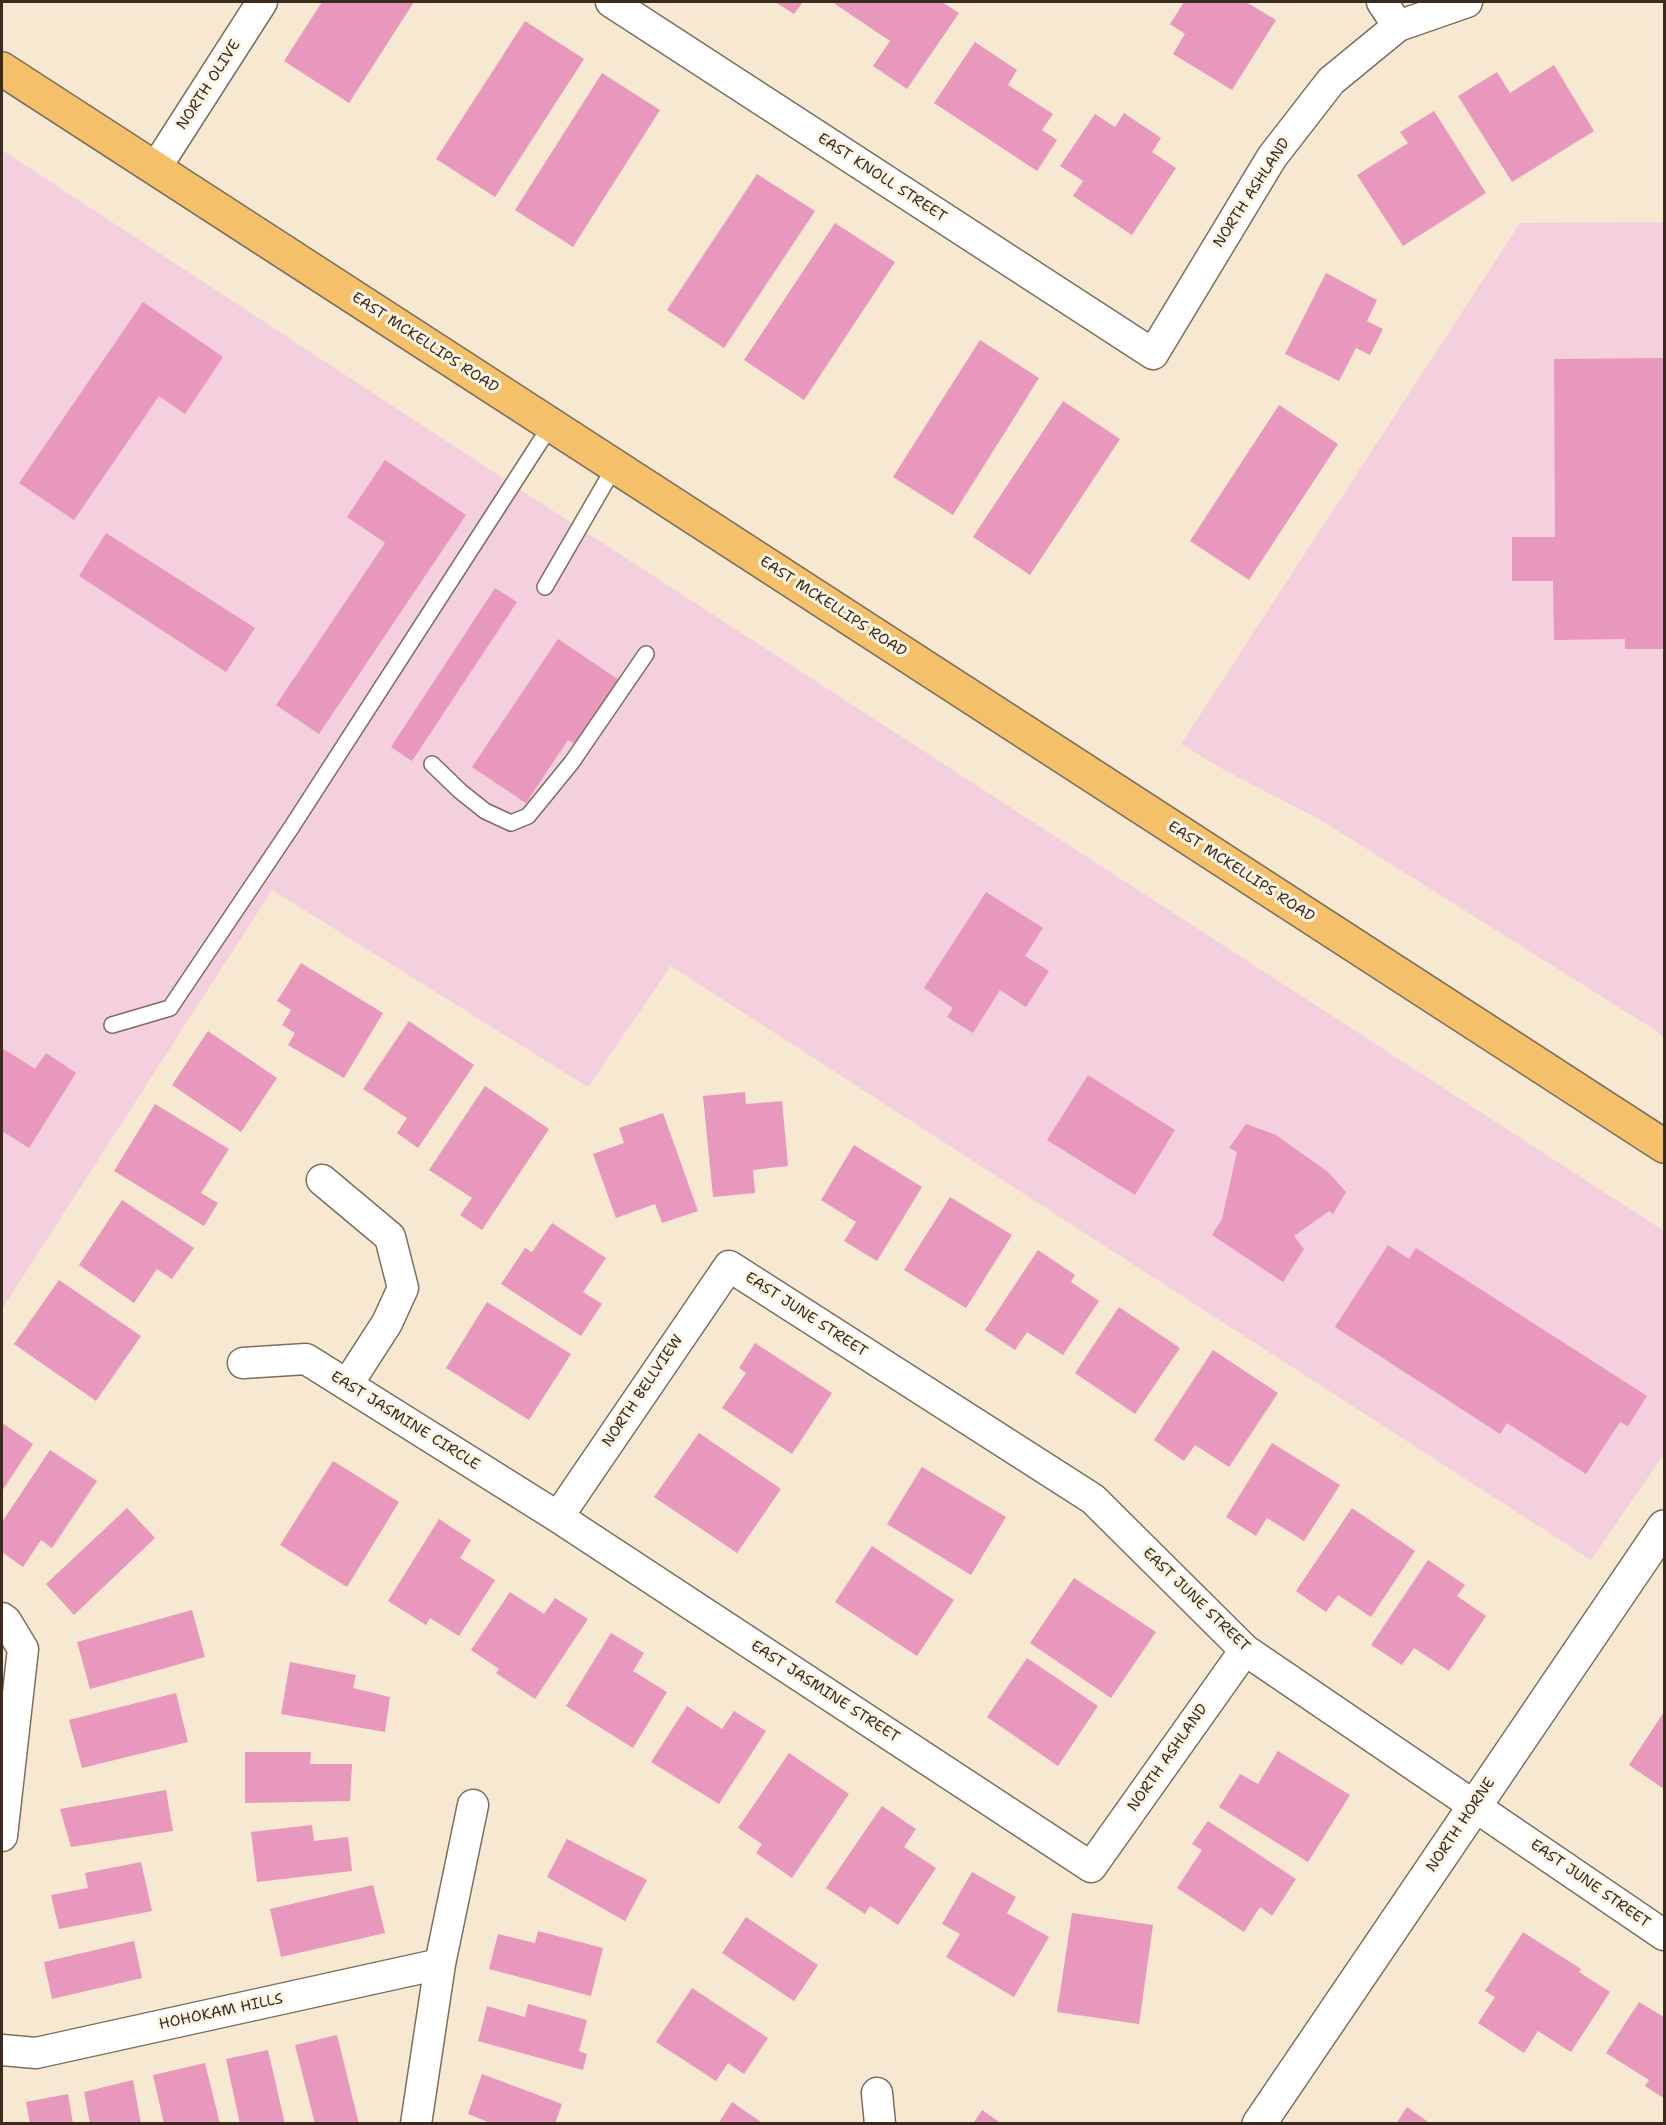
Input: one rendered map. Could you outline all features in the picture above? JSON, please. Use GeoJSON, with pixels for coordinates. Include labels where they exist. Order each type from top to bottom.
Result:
{"type":"FeatureCollection","features":[{"type":"Feature","properties":{"kind":"main road","name":"EAST MCKELLIPS ROAD"},"geometry":{"type":"LineString","coordinates":[[2,69],[1665,1146]]}},
{"type":"Feature","properties":{"kind":"street","name":"NORTH OLIVE"},"geometry":{"type":"LineString","coordinates":[[155,169],[262,2]]}},
{"type":"Feature","properties":{"kind":"street","name":"EAST KNOLL STREET"},"geometry":{"type":"LineString","coordinates":[[610,2],[1153,354]]}},
{"type":"Feature","properties":{"kind":"street","name":"NORTH ASHLAND"},"geometry":{"type":"LineString","coordinates":[[1153,354],[1272,157],[1331,81],[1390,14],[1467,2]]}},
{"type":"Feature","properties":{"kind":"street"},"geometry":{"type":"LineString","coordinates":[[322,1180],[390,1237],[403,1288],[387,1323],[347,1385]]}},
{"type":"Feature","properties":{"kind":"street","name":"NORTH BELLVIEW"},"geometry":{"type":"LineString","coordinates":[[558,1517],[729,1266]]}},
{"type":"Feature","properties":{"kind":"street","name":"EAST JUNE STREET"},"geometry":{"type":"LineString","coordinates":[[729,1266],[1093,1499],[1245,1650],[1665,1935]]}},
{"type":"Feature","properties":{"kind":"street","name":"EAST JASMINE CIRCLE"},"geometry":{"type":"LineString","coordinates":[[243,1363],[306,1359],[558,1517]]}},
{"type":"Feature","properties":{"kind":"street","name":"EAST JASMINE STREET"},"geometry":{"type":"LineString","coordinates":[[558,1517],[1091,1867]]}},
{"type":"Feature","properties":{"kind":"street","name":"NORTH HORNE"},"geometry":{"type":"LineString","coordinates":[[1259,2124],[1665,1527]]}},
{"type":"Feature","properties":{"kind":"street"},"geometry":{"type":"LineString","coordinates":[[2,1618],[23,1649],[2,1836]]}},
{"type":"Feature","properties":{"kind":"street","name":"NORTH ASHLAND"},"geometry":{"type":"LineString","coordinates":[[1091,1867],[1245,1650]]}},
{"type":"Feature","properties":{"kind":"street"},"geometry":{"type":"LineString","coordinates":[[416,2124],[440,1964],[473,1806]]}},
{"type":"Feature","properties":{"kind":"street","name":"HOHOKAM HILLS"},"geometry":{"type":"LineString","coordinates":[[2,2050],[36,2053],[440,1964]]}},
{"type":"Feature","properties":{"kind":"street"},"geometry":{"type":"LineString","coordinates":[[877,2093],[880,2124]]}},
{"type":"Feature","properties":{"kind":"lane"},"geometry":{"type":"LineString","coordinates":[[112,1024],[170,1008],[297,818],[551,425]]}},
{"type":"Feature","properties":{"kind":"lane"},"geometry":{"type":"LineString","coordinates":[[546,587],[615,466]]}},
{"type":"Feature","properties":{"kind":"lane"},"geometry":{"type":"LineString","coordinates":[[432,764],[485,811],[511,823],[528,816],[572,762],[646,654]]}},
{"type":"Feature","properties":{"kind":"shaded area"},"geometry":{"type":"Polygon","coordinates":[[[2,150],[527,494],[1664,1231],[1664,1454],[1591,1560],[671,966],[588,1087],[272,890],[2,1309],[2,150]]]}},
{"type":"Feature","properties":{"kind":"shaded area"},"geometry":{"type":"Polygon","coordinates":[[[1664,222],[1664,1038],[1655,1030],[1319,819],[1226,771],[1181,744],[1520,223],[1664,222]]]}},
{"type":"Feature","properties":{"kind":"building"},"geometry":{"type":"Polygon","coordinates":[[[322,2],[414,2],[349,103],[284,61],[322,2]]]}},
{"type":"Feature","properties":{"kind":"building"},"geometry":{"type":"Polygon","coordinates":[[[775,2],[803,2],[794,14],[775,2]]]}},
{"type":"Feature","properties":{"kind":"building"},"geometry":{"type":"Polygon","coordinates":[[[837,2],[942,2],[959,13],[907,89],[873,66],[890,41],[835,4],[837,2]]]}},
{"type":"Feature","properties":{"kind":"building"},"geometry":{"type":"Polygon","coordinates":[[[1184,2],[1246,2],[1276,20],[1232,90],[1173,54],[1185,34],[1170,24],[1184,2]]]}},
{"type":"Feature","properties":{"kind":"building"},"geometry":{"type":"Polygon","coordinates":[[[525,21],[584,59],[495,197],[436,159],[525,21]]]}},
{"type":"Feature","properties":{"kind":"building"},"geometry":{"type":"Polygon","coordinates":[[[975,42],[1017,70],[1008,85],[1053,114],[1042,130],[1057,140],[1037,171],[934,103],[975,42]]]}},
{"type":"Feature","properties":{"kind":"building"},"geometry":{"type":"Polygon","coordinates":[[[1554,65],[1594,131],[1512,182],[1458,96],[1497,72],[1510,93],[1554,65]]]}},
{"type":"Feature","properties":{"kind":"building"},"geometry":{"type":"Polygon","coordinates":[[[602,73],[660,110],[573,247],[515,210],[602,73]]]}},
{"type":"Feature","properties":{"kind":"building"},"geometry":{"type":"Polygon","coordinates":[[[1434,111],[1486,193],[1403,246],[1357,175],[1408,143],[1400,132],[1434,111]]]}},
{"type":"Feature","properties":{"kind":"building"},"geometry":{"type":"Polygon","coordinates":[[[1124,113],[1161,138],[1152,152],[1176,168],[1132,235],[1073,196],[1083,181],[1060,166],[1095,114],[1115,127],[1124,113]]]}},
{"type":"Feature","properties":{"kind":"building"},"geometry":{"type":"Polygon","coordinates":[[[757,174],[815,211],[724,348],[667,310],[757,174]]]}},
{"type":"Feature","properties":{"kind":"building"},"geometry":{"type":"Polygon","coordinates":[[[835,223],[895,262],[804,400],[744,360],[835,223]]]}},
{"type":"Feature","properties":{"kind":"building"},"geometry":{"type":"Polygon","coordinates":[[[1326,273],[1377,300],[1367,321],[1383,329],[1370,355],[1356,348],[1339,381],[1285,354],[1326,273]]]}},
{"type":"Feature","properties":{"kind":"building"},"geometry":{"type":"Polygon","coordinates":[[[143,302],[223,357],[185,414],[159,396],[74,520],[19,483],[143,302]]]}},
{"type":"Feature","properties":{"kind":"building"},"geometry":{"type":"Polygon","coordinates":[[[980,340],[1039,378],[953,515],[893,477],[980,340]]]}},
{"type":"Feature","properties":{"kind":"building"},"geometry":{"type":"Polygon","coordinates":[[[1664,358],[1664,649],[1625,649],[1625,639],[1554,640],[1553,581],[1512,581],[1512,537],[1555,537],[1554,359],[1664,358]]]}},
{"type":"Feature","properties":{"kind":"building"},"geometry":{"type":"Polygon","coordinates":[[[1063,401],[1120,439],[1030,575],[973,537],[1063,401]]]}},
{"type":"Feature","properties":{"kind":"building"},"geometry":{"type":"Polygon","coordinates":[[[1279,405],[1338,444],[1249,580],[1190,541],[1279,405]]]}},
{"type":"Feature","properties":{"kind":"building"},"geometry":{"type":"Polygon","coordinates":[[[385,460],[466,515],[319,734],[276,705],[385,543],[347,517],[385,460]]]}},
{"type":"Feature","properties":{"kind":"building"},"geometry":{"type":"Polygon","coordinates":[[[106,533],[255,628],[226,672],[79,576],[106,533]]]}},
{"type":"Feature","properties":{"kind":"building"},"geometry":{"type":"Polygon","coordinates":[[[495,588],[517,602],[412,761],[391,747],[495,588]]]}},
{"type":"Feature","properties":{"kind":"building"},"geometry":{"type":"Polygon","coordinates":[[[558,639],[622,682],[578,746],[568,740],[526,803],[472,767],[558,639]]]}},
{"type":"Feature","properties":{"kind":"building"},"geometry":{"type":"Polygon","coordinates":[[[986,892],[1043,928],[1025,956],[1049,971],[1026,1007],[1000,990],[973,1033],[947,1017],[953,1008],[924,988],[986,892]]]}},
{"type":"Feature","properties":{"kind":"building"},"geometry":{"type":"Polygon","coordinates":[[[301,963],[383,1013],[344,1078],[288,1045],[295,1033],[282,1025],[291,1010],[277,1001],[301,963]]]}},
{"type":"Feature","properties":{"kind":"building"},"geometry":{"type":"Polygon","coordinates":[[[409,1021],[474,1065],[418,1148],[397,1133],[407,1118],[363,1089],[409,1021]]]}},
{"type":"Feature","properties":{"kind":"building"},"geometry":{"type":"Polygon","coordinates":[[[208,1031],[277,1078],[241,1132],[172,1085],[208,1031]]]}},
{"type":"Feature","properties":{"kind":"building"},"geometry":{"type":"Polygon","coordinates":[[[2,1048],[35,1069],[46,1053],[76,1073],[29,1148],[2,1131],[2,1048]]]}},
{"type":"Feature","properties":{"kind":"building"},"geometry":{"type":"Polygon","coordinates":[[[1088,1075],[1175,1130],[1135,1195],[1047,1140],[1088,1075]]]}},
{"type":"Feature","properties":{"kind":"building"},"geometry":{"type":"Polygon","coordinates":[[[485,1086],[549,1129],[482,1230],[460,1215],[472,1198],[429,1170],[485,1086]]]}},
{"type":"Feature","properties":{"kind":"building"},"geometry":{"type":"Polygon","coordinates":[[[745,1092],[746,1104],[782,1101],[788,1166],[753,1170],[755,1193],[713,1197],[703,1096],[745,1092]]]}},
{"type":"Feature","properties":{"kind":"building"},"geometry":{"type":"Polygon","coordinates":[[[155,1104],[229,1149],[201,1193],[218,1203],[204,1226],[114,1171],[155,1104]]]}},
{"type":"Feature","properties":{"kind":"building"},"geometry":{"type":"Polygon","coordinates":[[[663,1113],[698,1211],[662,1223],[655,1204],[616,1218],[593,1154],[624,1143],[619,1128],[663,1113]]]}},
{"type":"Feature","properties":{"kind":"building"},"geometry":{"type":"Polygon","coordinates":[[[1246,1124],[1276,1135],[1328,1172],[1346,1192],[1333,1214],[1329,1211],[1294,1236],[1304,1249],[1283,1282],[1212,1235],[1222,1219],[1237,1152],[1229,1148],[1246,1124]]]}},
{"type":"Feature","properties":{"kind":"building"},"geometry":{"type":"Polygon","coordinates":[[[854,1145],[922,1187],[877,1261],[844,1241],[856,1222],[821,1200],[854,1145]]]}},
{"type":"Feature","properties":{"kind":"building"},"geometry":{"type":"Polygon","coordinates":[[[950,1197],[1012,1235],[966,1308],[904,1270],[950,1197]]]}},
{"type":"Feature","properties":{"kind":"building"},"geometry":{"type":"Polygon","coordinates":[[[122,1200],[194,1248],[172,1279],[157,1269],[134,1303],[79,1265],[122,1200]]]}},
{"type":"Feature","properties":{"kind":"building"},"geometry":{"type":"Polygon","coordinates":[[[552,1223],[606,1258],[583,1292],[602,1304],[581,1336],[501,1284],[525,1248],[532,1252],[552,1223]]]}},
{"type":"Feature","properties":{"kind":"building"},"geometry":{"type":"Polygon","coordinates":[[[1388,1245],[1409,1259],[1416,1248],[1647,1396],[1628,1426],[1620,1422],[1586,1474],[1507,1423],[1500,1434],[1335,1327],[1388,1245]]]}},
{"type":"Feature","properties":{"kind":"building"},"geometry":{"type":"Polygon","coordinates":[[[1038,1250],[1075,1275],[1071,1282],[1099,1301],[1063,1355],[1027,1332],[1015,1350],[985,1330],[1038,1250]]]}},
{"type":"Feature","properties":{"kind":"building"},"geometry":{"type":"Polygon","coordinates":[[[59,1280],[141,1336],[96,1401],[14,1344],[59,1280]]]}},
{"type":"Feature","properties":{"kind":"building"},"geometry":{"type":"Polygon","coordinates":[[[487,1302],[571,1354],[529,1420],[446,1368],[487,1302]]]}},
{"type":"Feature","properties":{"kind":"building"},"geometry":{"type":"Polygon","coordinates":[[[1119,1307],[1180,1348],[1135,1414],[1075,1373],[1119,1307]]]}},
{"type":"Feature","properties":{"kind":"building"},"geometry":{"type":"Polygon","coordinates":[[[755,1343],[832,1393],[792,1454],[722,1408],[746,1373],[739,1368],[755,1343]]]}},
{"type":"Feature","properties":{"kind":"building"},"geometry":{"type":"Polygon","coordinates":[[[1213,1350],[1278,1393],[1229,1467],[1195,1445],[1184,1461],[1154,1440],[1213,1350]]]}},
{"type":"Feature","properties":{"kind":"building"},"geometry":{"type":"Polygon","coordinates":[[[2,1423],[33,1444],[2,1491],[2,1423]]]}},
{"type":"Feature","properties":{"kind":"building"},"geometry":{"type":"Polygon","coordinates":[[[699,1433],[781,1489],[737,1553],[654,1497],[699,1433]]]}},
{"type":"Feature","properties":{"kind":"building"},"geometry":{"type":"Polygon","coordinates":[[[1272,1443],[1340,1485],[1304,1541],[1267,1518],[1256,1536],[1226,1517],[1272,1443]]]}},
{"type":"Feature","properties":{"kind":"building"},"geometry":{"type":"Polygon","coordinates":[[[50,1450],[97,1481],[52,1548],[41,1540],[23,1567],[2,1552],[2,1522],[50,1450]]]}},
{"type":"Feature","properties":{"kind":"building"},"geometry":{"type":"Polygon","coordinates":[[[333,1461],[399,1502],[347,1587],[280,1545],[333,1461]]]}},
{"type":"Feature","properties":{"kind":"building"},"geometry":{"type":"Polygon","coordinates":[[[922,1467],[1006,1517],[971,1575],[887,1524],[922,1467]]]}},
{"type":"Feature","properties":{"kind":"building"},"geometry":{"type":"Polygon","coordinates":[[[127,1508],[155,1538],[74,1615],[46,1584],[127,1508]]]}},
{"type":"Feature","properties":{"kind":"building"},"geometry":{"type":"Polygon","coordinates":[[[1352,1508],[1415,1551],[1371,1617],[1338,1595],[1326,1612],[1296,1591],[1352,1508]]]}},
{"type":"Feature","properties":{"kind":"building"},"geometry":{"type":"Polygon","coordinates":[[[439,1519],[471,1540],[460,1558],[495,1580],[459,1636],[430,1618],[426,1625],[388,1601],[439,1519]]]}},
{"type":"Feature","properties":{"kind":"building"},"geometry":{"type":"Polygon","coordinates":[[[872,1546],[954,1600],[917,1656],[835,1602],[872,1546]]]}},
{"type":"Feature","properties":{"kind":"building"},"geometry":{"type":"Polygon","coordinates":[[[1428,1560],[1465,1585],[1457,1596],[1486,1616],[1449,1671],[1414,1648],[1402,1665],[1371,1645],[1428,1560]]]}},
{"type":"Feature","properties":{"kind":"building"},"geometry":{"type":"Polygon","coordinates":[[[1074,1578],[1156,1632],[1111,1698],[1030,1643],[1074,1578]]]}},
{"type":"Feature","properties":{"kind":"building"},"geometry":{"type":"Polygon","coordinates":[[[510,1592],[544,1614],[555,1598],[588,1619],[535,1699],[496,1673],[499,1669],[471,1650],[510,1592]]]}},
{"type":"Feature","properties":{"kind":"building"},"geometry":{"type":"Polygon","coordinates":[[[192,1610],[205,1657],[90,1689],[77,1642],[192,1610]]]}},
{"type":"Feature","properties":{"kind":"building"},"geometry":{"type":"Polygon","coordinates":[[[611,1633],[644,1653],[633,1671],[667,1692],[633,1748],[566,1706],[611,1633]]]}},
{"type":"Feature","properties":{"kind":"building"},"geometry":{"type":"Polygon","coordinates":[[[1027,1658],[1098,1706],[1058,1766],[987,1717],[1027,1658]]]}},
{"type":"Feature","properties":{"kind":"building"},"geometry":{"type":"Polygon","coordinates":[[[290,1662],[356,1675],[353,1688],[390,1697],[385,1732],[281,1714],[290,1662]]]}},
{"type":"Feature","properties":{"kind":"building"},"geometry":{"type":"Polygon","coordinates":[[[176,1693],[188,1742],[82,1768],[69,1720],[176,1693]]]}},
{"type":"Feature","properties":{"kind":"building"},"geometry":{"type":"Polygon","coordinates":[[[687,1706],[722,1729],[734,1711],[766,1731],[719,1804],[651,1762],[687,1706]]]}},
{"type":"Feature","properties":{"kind":"building"},"geometry":{"type":"Polygon","coordinates":[[[1664,1712],[1664,1789],[1629,1765],[1664,1712]]]}},
{"type":"Feature","properties":{"kind":"building"},"geometry":{"type":"Polygon","coordinates":[[[1278,1751],[1350,1795],[1308,1862],[1219,1807],[1240,1774],[1258,1784],[1278,1751]]]}},
{"type":"Feature","properties":{"kind":"building"},"geometry":{"type":"Polygon","coordinates":[[[245,1752],[311,1752],[310,1764],[352,1764],[350,1801],[245,1803],[245,1752]]]}},
{"type":"Feature","properties":{"kind":"building"},"geometry":{"type":"Polygon","coordinates":[[[789,1753],[849,1794],[792,1878],[756,1853],[762,1844],[738,1828],[789,1753]]]}},
{"type":"Feature","properties":{"kind":"building"},"geometry":{"type":"Polygon","coordinates":[[[166,1790],[173,1831],[71,1847],[60,1809],[166,1790]]]}},
{"type":"Feature","properties":{"kind":"building"},"geometry":{"type":"Polygon","coordinates":[[[882,1806],[916,1829],[904,1847],[936,1868],[898,1925],[870,1906],[865,1914],[826,1888],[882,1806]]]}},
{"type":"Feature","properties":{"kind":"building"},"geometry":{"type":"Polygon","coordinates":[[[1208,1821],[1296,1879],[1272,1916],[1260,1907],[1244,1932],[1177,1888],[1202,1850],[1192,1844],[1208,1821]]]}},
{"type":"Feature","properties":{"kind":"building"},"geometry":{"type":"Polygon","coordinates":[[[312,1825],[314,1841],[348,1837],[352,1871],[257,1882],[251,1832],[312,1825]]]}},
{"type":"Feature","properties":{"kind":"building"},"geometry":{"type":"Polygon","coordinates":[[[567,1839],[647,1880],[625,1921],[547,1877],[567,1839]]]}},
{"type":"Feature","properties":{"kind":"building"},"geometry":{"type":"Polygon","coordinates":[[[141,1862],[152,1911],[59,1929],[51,1895],[88,1888],[85,1873],[141,1862]]]}},
{"type":"Feature","properties":{"kind":"building"},"geometry":{"type":"Polygon","coordinates":[[[972,1872],[1016,1897],[1007,1913],[1049,1937],[1014,1997],[946,1957],[960,1934],[942,1924],[972,1872]]]}},
{"type":"Feature","properties":{"kind":"building"},"geometry":{"type":"Polygon","coordinates":[[[373,1885],[385,1933],[281,1957],[270,1909],[373,1885]]]}},
{"type":"Feature","properties":{"kind":"building"},"geometry":{"type":"Polygon","coordinates":[[[1072,1913],[1153,1925],[1139,2024],[1057,2012],[1072,1913]]]}},
{"type":"Feature","properties":{"kind":"building"},"geometry":{"type":"Polygon","coordinates":[[[746,1917],[818,1965],[794,2001],[722,1953],[746,1917]]]}},
{"type":"Feature","properties":{"kind":"building"},"geometry":{"type":"Polygon","coordinates":[[[538,1931],[603,1948],[591,1996],[489,1969],[498,1934],[535,1943],[538,1931]]]}},
{"type":"Feature","properties":{"kind":"building"},"geometry":{"type":"Polygon","coordinates":[[[1523,1932],[1581,1969],[1579,1972],[1610,1992],[1571,2052],[1538,2031],[1524,2053],[1478,2023],[1495,1997],[1485,1991],[1523,1932]]]}},
{"type":"Feature","properties":{"kind":"building"},"geometry":{"type":"Polygon","coordinates":[[[134,1941],[142,1978],[52,1999],[44,1962],[134,1941]]]}},
{"type":"Feature","properties":{"kind":"building"},"geometry":{"type":"Polygon","coordinates":[[[692,1988],[768,2038],[744,2074],[728,2063],[716,2081],[656,2042],[692,1988]]]}},
{"type":"Feature","properties":{"kind":"building"},"geometry":{"type":"Polygon","coordinates":[[[1639,2002],[1664,2017],[1664,2098],[1645,2086],[1649,2080],[1606,2053],[1639,2002]]]}},
{"type":"Feature","properties":{"kind":"building"},"geometry":{"type":"Polygon","coordinates":[[[528,2004],[587,2020],[579,2051],[587,2054],[583,2070],[478,2041],[487,2006],[525,2017],[528,2004]]]}},
{"type":"Feature","properties":{"kind":"building"},"geometry":{"type":"Polygon","coordinates":[[[337,2035],[359,2124],[315,2124],[295,2045],[337,2035]]]}},
{"type":"Feature","properties":{"kind":"building"},"geometry":{"type":"Polygon","coordinates":[[[268,2050],[285,2124],[240,2124],[226,2059],[268,2050]]]}},
{"type":"Feature","properties":{"kind":"building"},"geometry":{"type":"Polygon","coordinates":[[[205,2063],[220,2124],[164,2124],[153,2075],[205,2063]]]}},
{"type":"Feature","properties":{"kind":"building"},"geometry":{"type":"Polygon","coordinates":[[[482,2074],[562,2104],[555,2124],[493,2124],[468,2114],[482,2074]]]}},
{"type":"Feature","properties":{"kind":"building"},"geometry":{"type":"Polygon","coordinates":[[[133,2080],[141,2124],[90,2124],[84,2092],[133,2080]]]}},
{"type":"Feature","properties":{"kind":"building"},"geometry":{"type":"Polygon","coordinates":[[[68,2094],[73,2124],[30,2124],[26,2102],[68,2094]]]}},
{"type":"Feature","properties":{"kind":"building"},"geometry":{"type":"Polygon","coordinates":[[[732,2102],[764,2124],[718,2124],[732,2102]]]}},
{"type":"Feature","properties":{"kind":"building"},"geometry":{"type":"Polygon","coordinates":[[[1407,2107],[1431,2124],[1396,2124],[1407,2107]]]}},
{"type":"Feature","properties":{"kind":"building"},"geometry":{"type":"Polygon","coordinates":[[[982,2110],[1002,2124],[973,2124],[982,2110]]]}}]}
